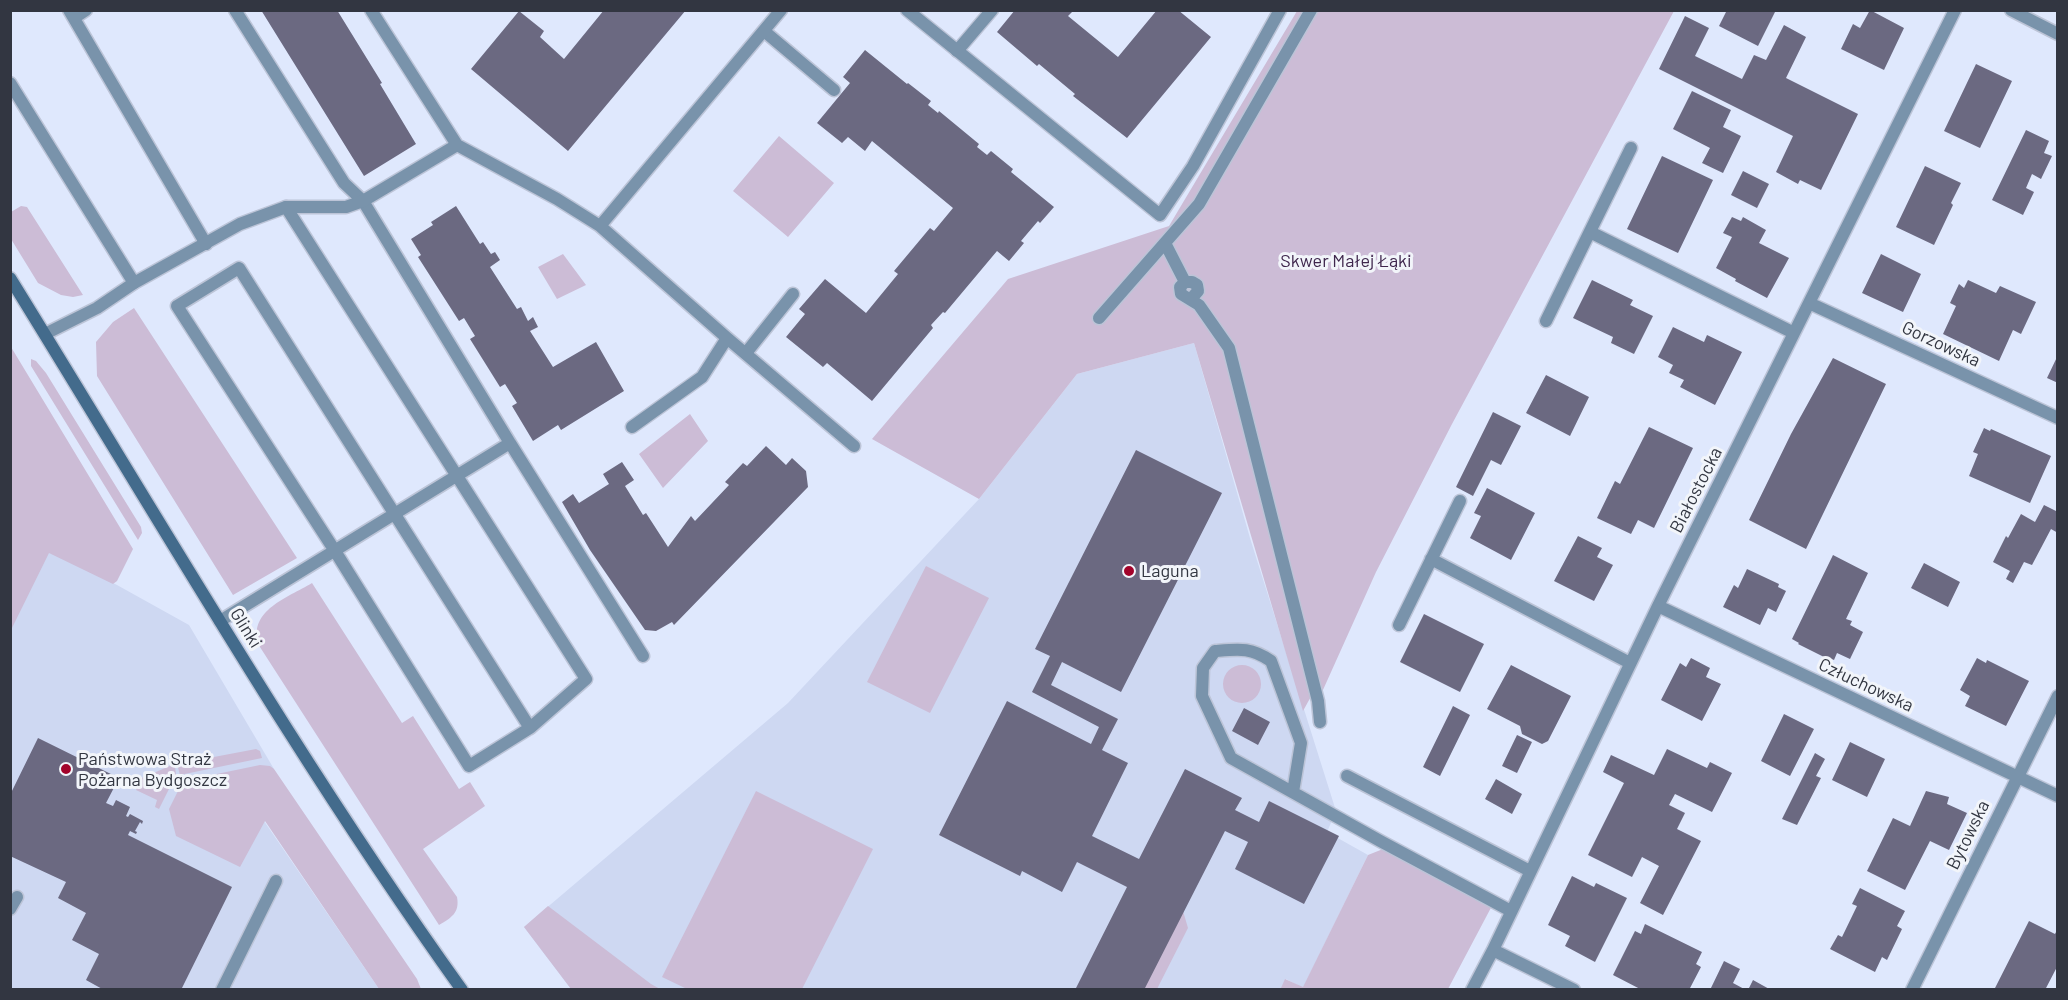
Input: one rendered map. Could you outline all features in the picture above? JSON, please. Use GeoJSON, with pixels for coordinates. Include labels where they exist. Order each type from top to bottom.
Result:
{"type":"FeatureCollection","features":[{"type":"Feature","properties":{"kind":"street"},"geometry":{"type":"LineString","coordinates":[[86,10],[71,14],[206,244]]}},
{"type":"Feature","properties":{"kind":"street"},"geometry":{"type":"LineString","coordinates":[[235,10],[344,183],[363,201],[643,656]]}},
{"type":"Feature","properties":{"kind":"street"},"geometry":{"type":"LineString","coordinates":[[371,10],[457,145],[557,199],[600,226],[854,446]]}},
{"type":"Feature","properties":{"kind":"street"},"geometry":{"type":"LineString","coordinates":[[600,226],[781,10]]}},
{"type":"Feature","properties":{"kind":"street"},"geometry":{"type":"LineString","coordinates":[[907,10],[1160,215],[1193,166],[1280,10]]}},
{"type":"Feature","properties":{"kind":"street"},"geometry":{"type":"LineString","coordinates":[[957,51],[992,10]]}},
{"type":"Feature","properties":{"kind":"street"},"geometry":{"type":"LineString","coordinates":[[1099,318],[1199,204],[1311,10]]}},
{"type":"Feature","properties":{"kind":"street","name":"Białostocka"},"geometry":{"type":"LineString","coordinates":[[1472,990],[1658,606],[1955,10]]}},
{"type":"Feature","properties":{"kind":"street"},"geometry":{"type":"LineString","coordinates":[[2011,10],[2058,34]]}},
{"type":"Feature","properties":{"kind":"street"},"geometry":{"type":"LineString","coordinates":[[764,31],[834,90]]}},
{"type":"Feature","properties":{"kind":"street"},"geometry":{"type":"LineString","coordinates":[[10,83],[134,283]]}},
{"type":"Feature","properties":{"kind":"street"},"geometry":{"type":"LineString","coordinates":[[45,334],[97,308],[134,283],[240,224],[286,207],[346,207],[363,201],[457,145]]}},
{"type":"Feature","properties":{"kind":"street"},"geometry":{"type":"LineString","coordinates":[[1546,321],[1631,148]]}},
{"type":"Feature","properties":{"kind":"street"},"geometry":{"type":"LineString","coordinates":[[286,207],[586,679],[530,728],[469,766],[335,551],[177,306],[239,268],[530,728]]}},
{"type":"Feature","properties":{"kind":"street"},"geometry":{"type":"LineString","coordinates":[[1590,232],[1794,333]]}},
{"type":"Feature","properties":{"kind":"street"},"geometry":{"type":"LineString","coordinates":[[1165,243],[1185,282],[1197,285],[1198,291],[1191,299],[1206,314],[1229,348],[1318,701],[1320,722]]}},
{"type":"Feature","properties":{"kind":"street","name":"Glinki"},"geometry":{"type":"LineString","coordinates":[[10,278],[220,621],[346,821],[462,990]]}},
{"type":"Feature","properties":{"kind":"street"},"geometry":{"type":"LineString","coordinates":[[746,353],[793,294]]}},
{"type":"Feature","properties":{"kind":"street","name":"Gorzowska"},"geometry":{"type":"LineString","coordinates":[[1809,303],[2058,418]]}},
{"type":"Feature","properties":{"kind":"street"},"geometry":{"type":"LineString","coordinates":[[632,427],[702,377],[727,338]]}},
{"type":"Feature","properties":{"kind":"street"},"geometry":{"type":"LineString","coordinates":[[220,621],[457,477],[510,442]]}},
{"type":"Feature","properties":{"kind":"street"},"geometry":{"type":"LineString","coordinates":[[1399,625],[1460,501]]}},
{"type":"Feature","properties":{"kind":"street"},"geometry":{"type":"LineString","coordinates":[[1431,559],[1630,663]]}},
{"type":"Feature","properties":{"kind":"street","name":"Człuchowska"},"geometry":{"type":"LineString","coordinates":[[1658,606],[2058,796]]}},
{"type":"Feature","properties":{"kind":"street"},"geometry":{"type":"LineString","coordinates":[[1293,792],[1301,743],[1271,661],[1259,652],[1244,648],[1215,651],[1203,668],[1202,696],[1232,758],[1382,842],[1512,911]]}},
{"type":"Feature","properties":{"kind":"street","name":"Bytowska"},"geometry":{"type":"LineString","coordinates":[[1912,990],[2058,696]]}},
{"type":"Feature","properties":{"kind":"street"},"geometry":{"type":"LineString","coordinates":[[1347,776],[1530,871]]}},
{"type":"Feature","properties":{"kind":"street"},"geometry":{"type":"LineString","coordinates":[[222,990],[276,881]]}},
{"type":"Feature","properties":{"kind":"street"},"geometry":{"type":"LineString","coordinates":[[10,909],[17,897]]}},
{"type":"Feature","properties":{"kind":"street"},"geometry":{"type":"LineString","coordinates":[[1493,950],[1574,990]]}},
{"type":"Feature","properties":{"kind":"shaded area"},"geometry":{"type":"Polygon","coordinates":[[[1194,343],[1250,538],[1336,811],[1327,832],[1368,855],[1303,988],[1286,979],[1280,990],[571,989],[524,927],[788,703],[979,499],[1077,374],[1194,343]]]}},
{"type":"Feature","properties":{"kind":"shaded area"},"geometry":{"type":"Polygon","coordinates":[[[10,425],[49,552],[117,585],[189,625],[274,769],[264,821],[379,989],[11,989],[10,425]]]}},
{"type":"Feature","properties":{"kind":"green space","name":"Skwer Małej Łąki"},"geometry":{"type":"Polygon","coordinates":[[[1297,11],[1674,11],[1452,424],[1376,572],[1318,701],[1314,691],[1303,711],[1194,343],[1077,374],[979,499],[872,439],[1008,279],[1169,226],[1297,11]]]}},
{"type":"Feature","properties":{"kind":"green space"},"geometry":{"type":"Polygon","coordinates":[[[779,136],[834,183],[788,237],[733,191],[779,136]]]}},
{"type":"Feature","properties":{"kind":"green space"},"geometry":{"type":"Polygon","coordinates":[[[21,206],[27,207],[83,295],[73,297],[61,295],[38,283],[11,239],[11,212],[21,206]]]}},
{"type":"Feature","properties":{"kind":"green space"},"geometry":{"type":"Polygon","coordinates":[[[563,254],[586,285],[557,299],[538,267],[563,254]]]}},
{"type":"Feature","properties":{"kind":"green space"},"geometry":{"type":"Polygon","coordinates":[[[134,308],[297,558],[233,595],[97,376],[96,342],[113,322],[134,308]]]}},
{"type":"Feature","properties":{"kind":"green space"},"geometry":{"type":"Polygon","coordinates":[[[11,347],[133,549],[117,581],[113,584],[49,553],[11,630],[11,347]]]}},
{"type":"Feature","properties":{"kind":"green space"},"geometry":{"type":"Polygon","coordinates":[[[31,359],[36,361],[46,373],[141,527],[142,533],[138,540],[31,366],[31,359]]]}},
{"type":"Feature","properties":{"kind":"green space"},"geometry":{"type":"Polygon","coordinates":[[[690,414],[708,441],[663,488],[639,454],[690,414]]]}},
{"type":"Feature","properties":{"kind":"green space"},"geometry":{"type":"Polygon","coordinates":[[[926,566],[989,598],[930,713],[867,682],[926,566]]]}},
{"type":"Feature","properties":{"kind":"green space"},"geometry":{"type":"Polygon","coordinates":[[[312,583],[402,723],[413,716],[459,789],[470,782],[485,806],[423,849],[457,897],[456,911],[439,925],[258,644],[259,622],[272,606],[312,583]]]}},
{"type":"Feature","properties":{"kind":"green space"},"geometry":{"type":"Polygon","coordinates":[[[1242,665],[1249,666],[1255,671],[1260,677],[1260,691],[1255,697],[1249,702],[1242,703],[1235,702],[1229,697],[1224,691],[1223,684],[1224,677],[1229,671],[1235,666],[1242,665]]]}},
{"type":"Feature","properties":{"kind":"green space"},"geometry":{"type":"Polygon","coordinates":[[[256,749],[260,751],[262,758],[180,775],[177,764],[256,749]]]}},
{"type":"Feature","properties":{"kind":"green space"},"geometry":{"type":"Polygon","coordinates":[[[172,765],[175,766],[176,775],[159,809],[155,807],[157,800],[136,790],[142,778],[172,765]]]}},
{"type":"Feature","properties":{"kind":"green space"},"geometry":{"type":"Polygon","coordinates":[[[260,765],[274,769],[417,979],[421,989],[379,989],[265,821],[240,867],[176,836],[169,809],[183,781],[260,765]]]}},
{"type":"Feature","properties":{"kind":"green space"},"geometry":{"type":"Polygon","coordinates":[[[756,791],[873,849],[802,989],[687,989],[662,977],[756,791]]]}},
{"type":"Feature","properties":{"kind":"green space"},"geometry":{"type":"Polygon","coordinates":[[[1393,845],[1494,902],[1448,989],[1280,990],[1285,979],[1303,987],[1368,855],[1393,845]]]}},
{"type":"Feature","properties":{"kind":"green space"},"geometry":{"type":"Polygon","coordinates":[[[548,906],[660,989],[571,989],[524,927],[548,906]]]}},
{"type":"Feature","properties":{"kind":"green space"},"geometry":{"type":"Polygon","coordinates":[[[1183,911],[1188,928],[1157,989],[1137,990],[1183,911]]]}},
{"type":"Feature","properties":{"kind":"building"},"geometry":{"type":"Polygon","coordinates":[[[261,10],[337,10],[416,144],[364,176],[261,10]]]}},
{"type":"Feature","properties":{"kind":"building"},"geometry":{"type":"Polygon","coordinates":[[[604,10],[686,10],[568,151],[471,69],[519,11],[544,31],[540,37],[564,59],[604,10]]]}},
{"type":"Feature","properties":{"kind":"building"},"geometry":{"type":"Polygon","coordinates":[[[1015,10],[1070,10],[1072,12],[1068,16],[1118,57],[1157,10],[1178,10],[1211,37],[1127,138],[997,32],[1015,10]]]}},
{"type":"Feature","properties":{"kind":"building"},"geometry":{"type":"Polygon","coordinates":[[[1727,10],[1776,10],[1758,46],[1719,26],[1727,10]]]}},
{"type":"Feature","properties":{"kind":"building"},"geometry":{"type":"Polygon","coordinates":[[[1870,10],[1904,28],[1884,70],[1841,49],[1853,24],[1860,28],[1870,10]]]}},
{"type":"Feature","properties":{"kind":"building"},"geometry":{"type":"Polygon","coordinates":[[[1685,16],[1709,28],[1695,56],[1742,79],[1754,55],[1766,60],[1784,25],[1806,37],[1786,78],[1858,114],[1821,190],[1800,180],[1798,184],[1776,172],[1793,136],[1659,69],[1685,16]]]}},
{"type":"Feature","properties":{"kind":"building"},"geometry":{"type":"Polygon","coordinates":[[[865,50],[931,101],[928,105],[938,113],[939,111],[979,144],[977,147],[987,155],[991,151],[1013,169],[1011,172],[1054,207],[1021,241],[1024,243],[1009,261],[997,251],[945,313],[943,312],[931,325],[933,328],[872,401],[827,363],[823,367],[786,337],[805,314],[799,309],[825,279],[866,313],[898,274],[894,271],[930,228],[934,231],[953,208],[872,141],[865,151],[848,137],[842,143],[817,123],[850,83],[843,77],[865,50]]]}},
{"type":"Feature","properties":{"kind":"building"},"geometry":{"type":"Polygon","coordinates":[[[1976,64],[2012,81],[1980,148],[1944,131],[1976,64]]]}},
{"type":"Feature","properties":{"kind":"building"},"geometry":{"type":"Polygon","coordinates":[[[1692,91],[1731,110],[1723,127],[1741,136],[1723,173],[1702,163],[1710,148],[1673,129],[1692,91]]]}},
{"type":"Feature","properties":{"kind":"building"},"geometry":{"type":"Polygon","coordinates":[[[2026,130],[2049,141],[2044,153],[2052,156],[2041,179],[2032,174],[2026,188],[2034,192],[2023,215],[1992,200],[2026,130]]]}},
{"type":"Feature","properties":{"kind":"building"},"geometry":{"type":"Polygon","coordinates":[[[1662,156],[1713,180],[1678,253],[1627,229],[1662,156]]]}},
{"type":"Feature","properties":{"kind":"building"},"geometry":{"type":"Polygon","coordinates":[[[1925,166],[1961,183],[1934,245],[1896,227],[1925,166]]]}},
{"type":"Feature","properties":{"kind":"building"},"geometry":{"type":"Polygon","coordinates":[[[1743,171],[1769,184],[1757,208],[1731,195],[1743,171]]]}},
{"type":"Feature","properties":{"kind":"building"},"geometry":{"type":"Polygon","coordinates":[[[456,206],[480,244],[483,242],[491,254],[495,252],[500,260],[490,267],[517,309],[521,307],[528,321],[533,317],[538,327],[530,331],[553,367],[596,342],[624,391],[561,430],[558,425],[533,441],[512,406],[517,403],[505,384],[500,387],[470,339],[475,336],[464,318],[459,321],[418,257],[421,255],[411,239],[433,225],[431,222],[456,206]]]}},
{"type":"Feature","properties":{"kind":"building"},"geometry":{"type":"Polygon","coordinates":[[[1732,217],[1741,221],[1743,217],[1766,230],[1759,243],[1789,258],[1767,298],[1716,268],[1732,237],[1723,233],[1732,217]]]}},
{"type":"Feature","properties":{"kind":"building"},"geometry":{"type":"Polygon","coordinates":[[[1881,254],[1921,274],[1903,312],[1862,293],[1881,254]]]}},
{"type":"Feature","properties":{"kind":"building"},"geometry":{"type":"Polygon","coordinates":[[[1592,280],[1633,300],[1630,305],[1653,316],[1634,354],[1611,343],[1613,337],[1573,318],[1592,280]]]}},
{"type":"Feature","properties":{"kind":"building"},"geometry":{"type":"Polygon","coordinates":[[[1968,280],[1996,293],[2000,286],[2036,302],[2021,334],[2013,330],[1999,361],[1943,334],[1956,306],[1950,303],[1959,284],[1964,288],[1968,280]]]}},
{"type":"Feature","properties":{"kind":"building"},"geometry":{"type":"Polygon","coordinates":[[[1673,327],[1704,342],[1707,335],[1742,352],[1715,405],[1680,387],[1684,380],[1669,373],[1673,365],[1658,357],[1673,327]]]}},
{"type":"Feature","properties":{"kind":"building"},"geometry":{"type":"Polygon","coordinates":[[[2058,355],[2058,383],[2047,378],[2058,355]]]}},
{"type":"Feature","properties":{"kind":"building"},"geometry":{"type":"Polygon","coordinates":[[[1833,358],[1886,384],[1806,549],[1749,520],[1791,434],[1833,358]]]}},
{"type":"Feature","properties":{"kind":"building"},"geometry":{"type":"Polygon","coordinates":[[[1546,375],[1589,397],[1570,436],[1526,413],[1546,375]]]}},
{"type":"Feature","properties":{"kind":"building"},"geometry":{"type":"Polygon","coordinates":[[[1493,412],[1521,426],[1501,465],[1491,460],[1473,496],[1456,487],[1493,412]]]}},
{"type":"Feature","properties":{"kind":"building"},"geometry":{"type":"Polygon","coordinates":[[[1649,427],[1693,448],[1654,528],[1638,520],[1631,534],[1597,518],[1615,481],[1620,484],[1649,427]]]}},
{"type":"Feature","properties":{"kind":"building"},"geometry":{"type":"Polygon","coordinates":[[[1984,428],[2051,456],[2030,503],[1969,476],[1978,454],[1973,452],[1984,428]]]}},
{"type":"Feature","properties":{"kind":"building"},"geometry":{"type":"Polygon","coordinates":[[[766,446],[786,465],[792,458],[806,471],[808,487],[674,625],[672,622],[656,631],[645,630],[590,550],[562,502],[573,494],[579,503],[609,484],[603,474],[622,462],[634,480],[625,486],[643,515],[646,513],[668,547],[691,516],[695,521],[729,485],[725,482],[743,463],[747,466],[766,446]]]}},
{"type":"Feature","properties":{"kind":"building"},"geometry":{"type":"Polygon","coordinates":[[[1136,450],[1222,493],[1121,692],[1062,662],[1051,685],[1118,719],[1102,750],[1128,763],[1092,836],[1139,859],[1185,769],[1242,798],[1235,810],[1259,822],[1269,801],[1339,836],[1304,904],[1235,869],[1248,842],[1225,831],[1144,990],[1075,990],[1127,887],[1077,862],[1062,892],[1022,871],[1020,876],[939,835],[1007,701],[1091,744],[1099,727],[1032,692],[1050,656],[1035,649],[1136,450]]]}},
{"type":"Feature","properties":{"kind":"building"},"geometry":{"type":"Polygon","coordinates":[[[1487,488],[1535,513],[1511,560],[1470,538],[1481,516],[1474,513],[1487,488]]]}},
{"type":"Feature","properties":{"kind":"building"},"geometry":{"type":"Polygon","coordinates":[[[2044,505],[2058,512],[2058,533],[2051,529],[2032,565],[2024,562],[2013,583],[2006,579],[2010,571],[1993,562],[2006,536],[2008,538],[2021,514],[2035,522],[2044,505]]]}},
{"type":"Feature","properties":{"kind":"building"},"geometry":{"type":"Polygon","coordinates":[[[1578,536],[1602,548],[1597,557],[1613,565],[1594,601],[1554,581],[1578,536]]]}},
{"type":"Feature","properties":{"kind":"building"},"geometry":{"type":"Polygon","coordinates":[[[1833,555],[1868,573],[1846,619],[1852,621],[1850,625],[1863,632],[1850,659],[1837,653],[1834,660],[1826,658],[1792,639],[1833,555]]]}},
{"type":"Feature","properties":{"kind":"building"},"geometry":{"type":"Polygon","coordinates":[[[1924,563],[1960,582],[1948,607],[1911,588],[1924,563]]]}},
{"type":"Feature","properties":{"kind":"building"},"geometry":{"type":"Polygon","coordinates":[[[1747,569],[1779,584],[1778,587],[1786,591],[1776,612],[1768,608],[1760,625],[1723,607],[1734,585],[1738,588],[1747,569]]]}},
{"type":"Feature","properties":{"kind":"building"},"geometry":{"type":"Polygon","coordinates":[[[1424,614],[1484,644],[1460,692],[1400,662],[1424,614]]]}},
{"type":"Feature","properties":{"kind":"building"},"geometry":{"type":"Polygon","coordinates":[[[1691,658],[1710,668],[1706,677],[1721,684],[1702,721],[1661,700],[1680,663],[1686,667],[1691,658]]]}},
{"type":"Feature","properties":{"kind":"building"},"geometry":{"type":"Polygon","coordinates":[[[1977,658],[1986,663],[1987,660],[2029,681],[2006,726],[1965,706],[1970,696],[1960,690],[1977,658]]]}},
{"type":"Feature","properties":{"kind":"building"},"geometry":{"type":"Polygon","coordinates":[[[1511,665],[1571,696],[1548,741],[1542,744],[1522,734],[1520,726],[1487,709],[1511,665]]]}},
{"type":"Feature","properties":{"kind":"building"},"geometry":{"type":"Polygon","coordinates":[[[1453,706],[1470,715],[1440,776],[1423,767],[1453,706]]]}},
{"type":"Feature","properties":{"kind":"building"},"geometry":{"type":"Polygon","coordinates":[[[1244,708],[1270,722],[1258,745],[1232,731],[1244,708]]]}},
{"type":"Feature","properties":{"kind":"building"},"geometry":{"type":"Polygon","coordinates":[[[1784,714],[1814,729],[1790,776],[1761,761],[1784,714]]]}},
{"type":"Feature","properties":{"kind":"building"},"geometry":{"type":"Polygon","coordinates":[[[1517,735],[1532,742],[1517,773],[1502,766],[1517,735]]]}},
{"type":"Feature","properties":{"kind":"building"},"geometry":{"type":"Polygon","coordinates":[[[38,738],[119,778],[106,803],[113,806],[116,800],[130,807],[126,816],[130,814],[143,821],[135,831],[136,834],[130,831],[128,835],[232,887],[181,990],[104,990],[86,980],[99,954],[72,940],[86,913],[58,898],[66,882],[10,856],[10,795],[38,738]]]}},
{"type":"Feature","properties":{"kind":"building"},"geometry":{"type":"Polygon","coordinates":[[[1850,742],[1885,759],[1867,797],[1832,780],[1850,742]]]}},
{"type":"Feature","properties":{"kind":"building"},"geometry":{"type":"Polygon","coordinates":[[[1667,749],[1707,768],[1710,762],[1732,773],[1712,812],[1675,794],[1669,805],[1685,813],[1677,829],[1701,841],[1663,915],[1640,903],[1659,866],[1642,857],[1632,877],[1588,855],[1624,783],[1603,772],[1611,755],[1654,775],[1667,749]]]}},
{"type":"Feature","properties":{"kind":"building"},"geometry":{"type":"Polygon","coordinates":[[[1815,753],[1825,759],[1816,776],[1821,778],[1797,825],[1782,819],[1815,753]]]}},
{"type":"Feature","properties":{"kind":"building"},"geometry":{"type":"Polygon","coordinates":[[[1496,779],[1522,794],[1512,814],[1485,799],[1496,779]]]}},
{"type":"Feature","properties":{"kind":"building"},"geometry":{"type":"Polygon","coordinates":[[[1926,791],[1949,797],[1947,804],[1967,813],[1949,850],[1930,841],[1905,890],[1867,871],[1893,818],[1910,826],[1926,791]]]}},
{"type":"Feature","properties":{"kind":"building"},"geometry":{"type":"Polygon","coordinates":[[[1572,876],[1594,887],[1596,883],[1627,898],[1595,962],[1565,946],[1570,936],[1548,925],[1572,876]]]}},
{"type":"Feature","properties":{"kind":"building"},"geometry":{"type":"Polygon","coordinates":[[[1860,888],[1905,911],[1897,926],[1902,929],[1887,960],[1882,957],[1875,972],[1830,949],[1838,935],[1842,937],[1857,906],[1852,904],[1860,888]]]}},
{"type":"Feature","properties":{"kind":"building"},"geometry":{"type":"Polygon","coordinates":[[[2029,921],[2055,934],[2058,928],[2058,965],[2045,990],[2027,988],[2026,990],[1994,990],[2029,921]]]}},
{"type":"Feature","properties":{"kind":"building"},"geometry":{"type":"Polygon","coordinates":[[[1645,924],[1702,952],[1696,964],[1701,967],[1689,990],[1642,990],[1613,975],[1635,931],[1641,934],[1645,924]]]}},
{"type":"Feature","properties":{"kind":"building"},"geometry":{"type":"Polygon","coordinates":[[[1724,961],[1740,969],[1733,983],[1746,990],[1710,990],[1724,961]]]}},
{"type":"Feature","properties":{"kind":"building"},"geometry":{"type":"Polygon","coordinates":[[[1753,980],[1771,990],[1748,990],[1753,980]]]}},
{"type":"Feature","properties":{"kind":"place","name":"Laguna"},"geometry":{"type":"Point","coordinates":[1129,571]}},
{"type":"Feature","properties":{"kind":"place","name":"Państwowa Straż Pożarna Bydgoszcz"},"geometry":{"type":"Point","coordinates":[66,769]}}]}
